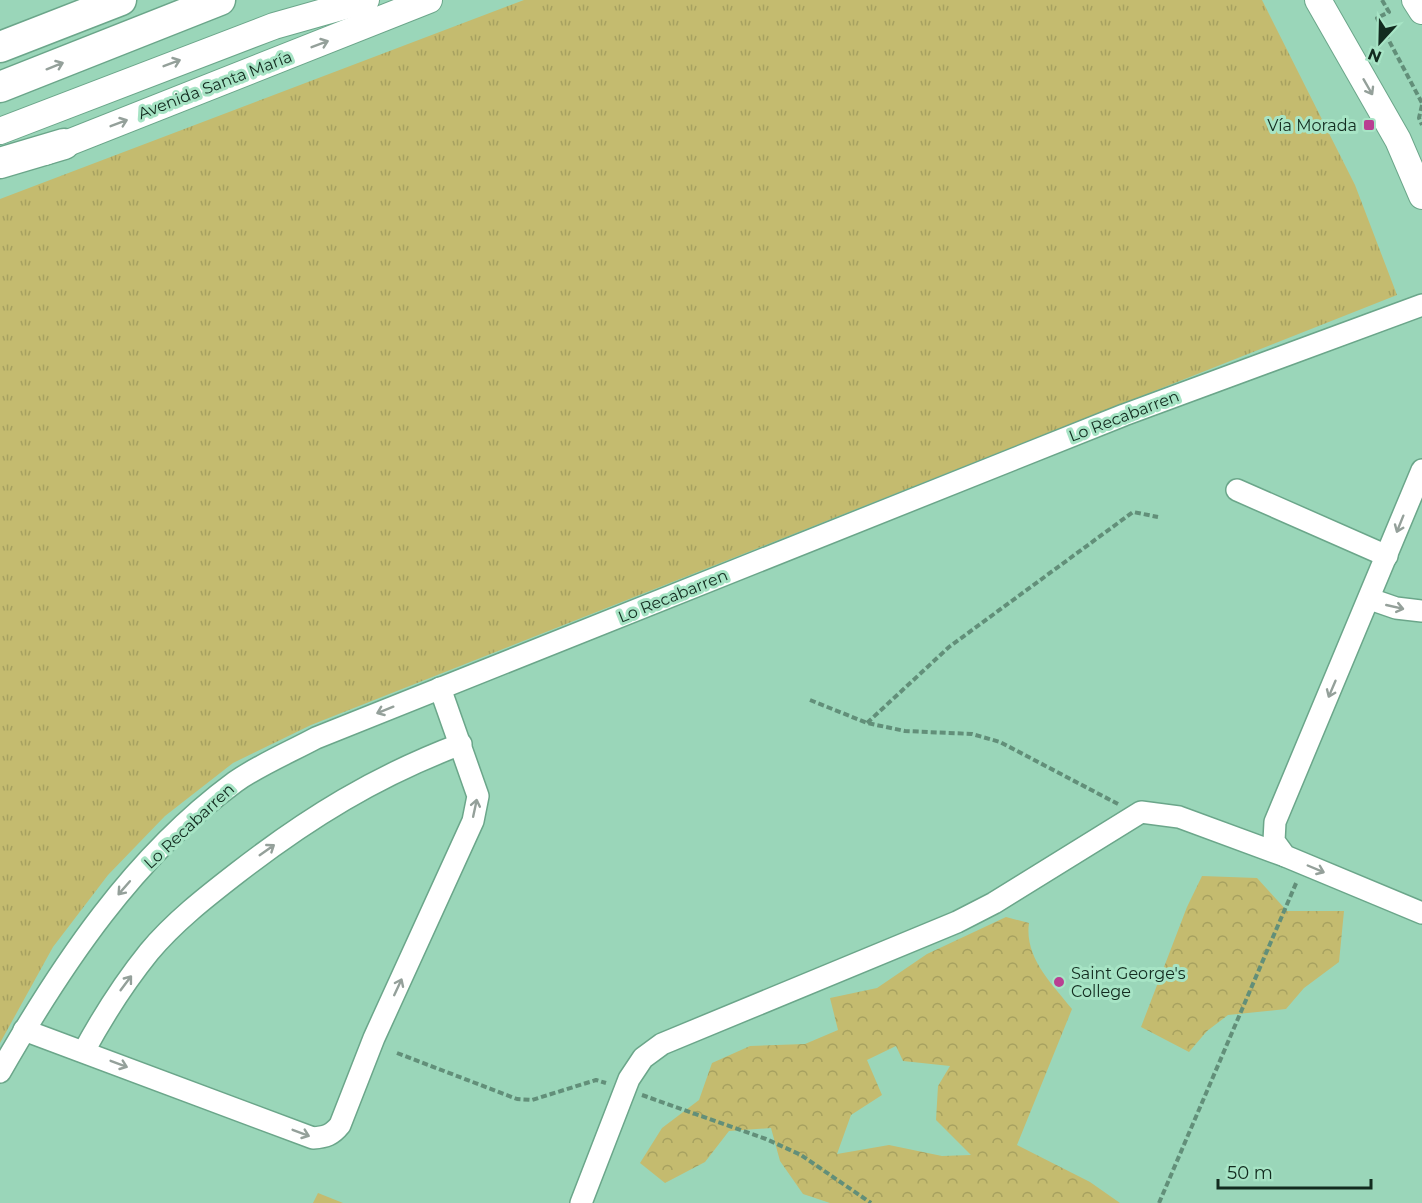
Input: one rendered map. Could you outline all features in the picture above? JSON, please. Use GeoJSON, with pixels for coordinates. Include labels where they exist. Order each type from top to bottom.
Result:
{"type":"FeatureCollection","features":[{"type":"Feature","properties":{"kind":"highway"},"geometry":{"type":"LineString","coordinates":[[0,47],[121,0]]}},
{"type":"Feature","properties":{"kind":"highway"},"geometry":{"type":"LineString","coordinates":[[0,87],[220,0]]}},
{"type":"Feature","properties":{"kind":"highway"},"geometry":{"type":"LineString","coordinates":[[0,163],[64,144]]}},
{"type":"Feature","properties":{"kind":"main road"},"geometry":{"type":"LineString","coordinates":[[0,131],[264,29],[366,0]]}},
{"type":"Feature","properties":{"kind":"main road","name":"Avenida Santa María"},"geometry":{"type":"LineString","coordinates":[[0,170],[429,0]]}},
{"type":"Feature","properties":{"kind":"main road"},"geometry":{"type":"LineString","coordinates":[[1318,0],[1398,140],[1422,196]]}},
{"type":"Feature","properties":{"kind":"main road"},"geometry":{"type":"LineString","coordinates":[[1415,0],[1422,11]]}},
{"type":"Feature","properties":{"kind":"lane","name":"Lo Recabarren"},"geometry":{"type":"LineString","coordinates":[[0,1072],[69,958],[123,888],[179,831],[236,781],[316,738],[440,688],[1124,415],[1422,305]]}},
{"type":"Feature","properties":{"kind":"lane"},"geometry":{"type":"LineString","coordinates":[[1294,860],[1274,841],[1275,822],[1422,470]]}},
{"type":"Feature","properties":{"kind":"lane"},"geometry":{"type":"LineString","coordinates":[[1237,490],[1387,556]]}},
{"type":"Feature","properties":{"kind":"lane"},"geometry":{"type":"LineString","coordinates":[[1370,599],[1396,608],[1422,611]]}},
{"type":"Feature","properties":{"kind":"lane"},"geometry":{"type":"LineString","coordinates":[[24,1030],[313,1138],[327,1137],[334,1132],[340,1125],[374,1038],[472,821],[478,796],[440,688]]}},
{"type":"Feature","properties":{"kind":"lane"},"geometry":{"type":"LineString","coordinates":[[84,1051],[107,1009],[150,951],[201,901],[261,855],[351,793],[415,761],[461,744]]}},
{"type":"Feature","properties":{"kind":"lane"},"geometry":{"type":"LineString","coordinates":[[581,1203],[630,1079],[643,1058],[662,1044],[957,922],[994,903],[1142,812],[1179,817],[1294,860],[1422,913]]}},
{"type":"Feature","properties":{"kind":"path"},"geometry":{"type":"LineString","coordinates":[[1382,0],[1389,12],[1377,18],[1422,104],[1419,118],[1422,125]]}},
{"type":"Feature","properties":{"kind":"path"},"geometry":{"type":"LineString","coordinates":[[867,723],[949,647],[1133,512],[1158,517]]}},
{"type":"Feature","properties":{"kind":"path"},"geometry":{"type":"LineString","coordinates":[[810,700],[867,723],[905,731],[972,734],[1000,742],[1112,802]]}},
{"type":"Feature","properties":{"kind":"path"},"geometry":{"type":"LineString","coordinates":[[1159,1203],[1294,860]]}},
{"type":"Feature","properties":{"kind":"green space"},"geometry":{"type":"Polygon","coordinates":[[[524,0],[1262,0],[1355,185],[1397,295],[311,725],[233,763],[165,816],[108,875],[53,947],[0,1043],[0,199],[524,0]]]}},
{"type":"Feature","properties":{"kind":"green space"},"geometry":{"type":"Polygon","coordinates":[[[1202,876],[1257,878],[1287,911],[1344,911],[1339,962],[1304,988],[1286,1009],[1228,1015],[1207,1031],[1189,1052],[1141,1027],[1187,907],[1202,876]]]}},
{"type":"Feature","properties":{"kind":"green space"},"geometry":{"type":"Polygon","coordinates":[[[1006,917],[1029,923],[1031,947],[1035,959],[1048,980],[1072,1009],[1017,1145],[1090,1182],[1120,1203],[830,1203],[803,1194],[780,1161],[771,1128],[729,1131],[705,1162],[665,1183],[640,1163],[662,1128],[699,1100],[712,1063],[750,1046],[805,1044],[838,1030],[830,998],[877,988],[927,954],[1006,917]],[[896,1046],[867,1060],[882,1095],[851,1115],[837,1154],[889,1145],[942,1156],[971,1155],[936,1120],[938,1086],[950,1066],[903,1061],[896,1046]]]}},
{"type":"Feature","properties":{"kind":"green space"},"geometry":{"type":"Polygon","coordinates":[[[318,1193],[343,1203],[313,1203],[318,1193]]]}},
{"type":"Feature","properties":{"kind":"place","name":"Vía Morada"},"geometry":{"type":"Point","coordinates":[1369,125]}},
{"type":"Feature","properties":{"kind":"place","name":"Saint George's College"},"geometry":{"type":"Point","coordinates":[1059,982]}}]}
